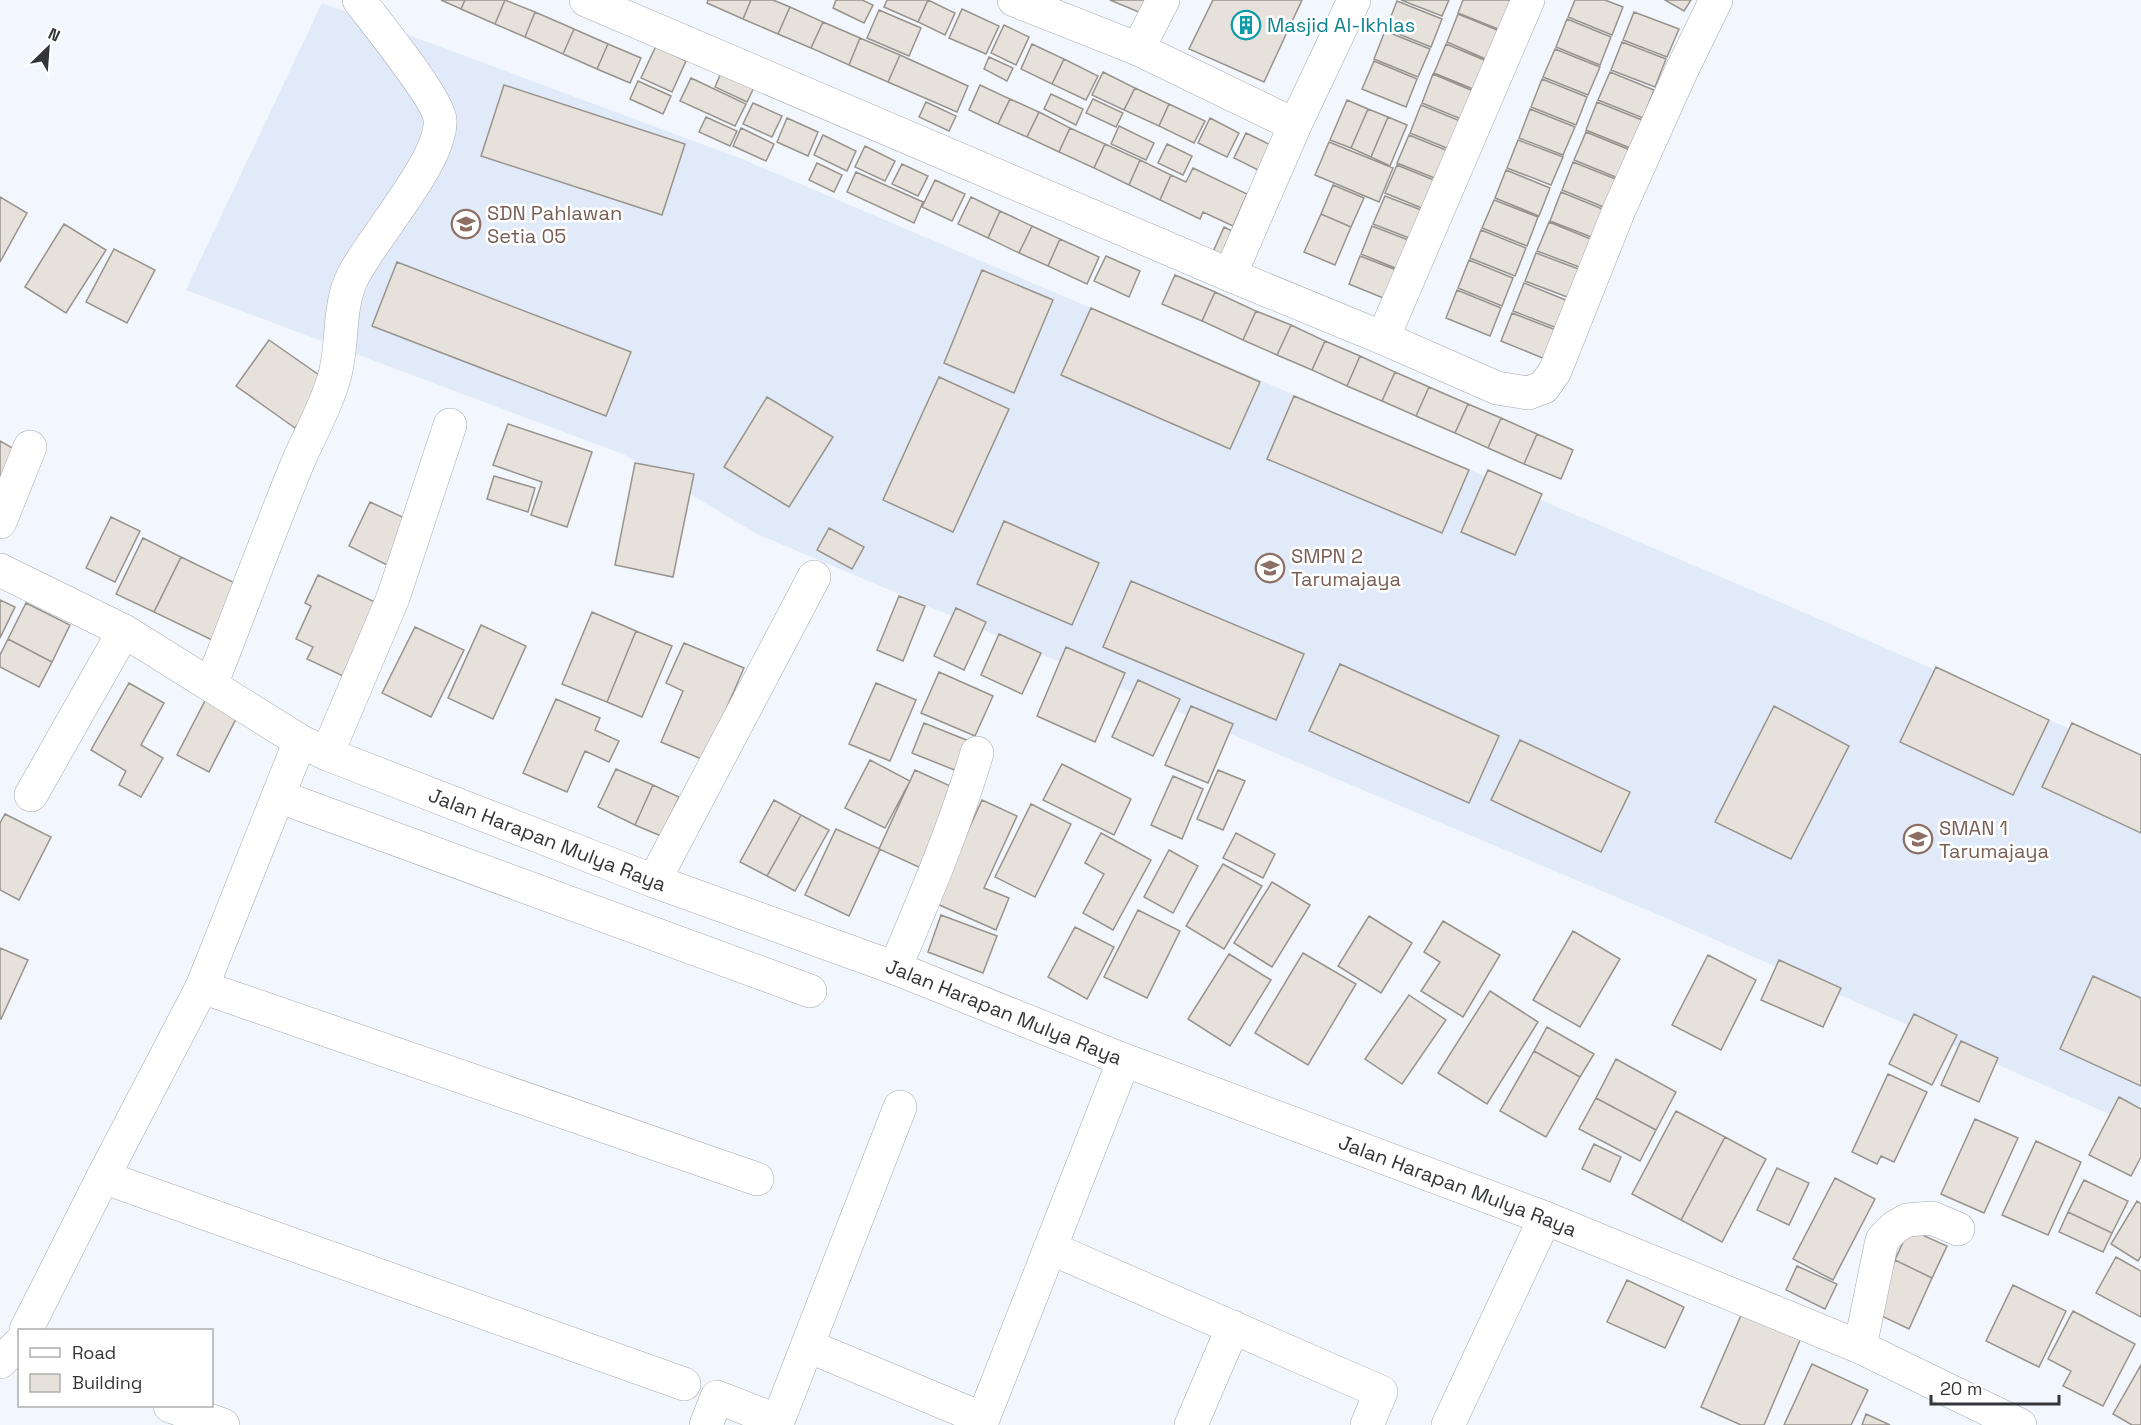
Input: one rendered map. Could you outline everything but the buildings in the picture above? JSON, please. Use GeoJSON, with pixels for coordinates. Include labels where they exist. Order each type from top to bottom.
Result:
{"type":"FeatureCollection","features":[{"type":"Feature","properties":{"kind":"street"},"geometry":{"type":"LineString","coordinates":[[211,685],[298,461],[334,378],[343,308],[352,277],[436,147],[440,119],[431,99],[359,0]]}},
{"type":"Feature","properties":{"kind":"street"},"geometry":{"type":"LineString","coordinates":[[586,0],[1497,388],[1528,393],[1544,387],[1555,371],[1619,210],[1716,0]]}},
{"type":"Feature","properties":{"kind":"street"},"geometry":{"type":"LineString","coordinates":[[1014,0],[1138,49],[1295,124]]}},
{"type":"Feature","properties":{"kind":"street"},"geometry":{"type":"LineString","coordinates":[[1138,49],[1163,0]]}},
{"type":"Feature","properties":{"kind":"street"},"geometry":{"type":"LineString","coordinates":[[1230,275],[1295,124],[1354,0]]}},
{"type":"Feature","properties":{"kind":"street"},"geometry":{"type":"LineString","coordinates":[[1383,338],[1528,0]]}},
{"type":"Feature","properties":{"kind":"street"},"geometry":{"type":"LineString","coordinates":[[27,1329],[202,987],[278,796],[313,747],[393,598],[450,425]]}},
{"type":"Feature","properties":{"kind":"street"},"geometry":{"type":"LineString","coordinates":[[0,522],[30,447]]}},
{"type":"Feature","properties":{"kind":"street","name":"Jalan Harapan Mulya Raya"},"geometry":{"type":"LineString","coordinates":[[0,570],[124,632],[313,747],[654,881],[895,968],[1124,1060],[1545,1218],[1860,1347],[2020,1425]]}},
{"type":"Feature","properties":{"kind":"street"},"geometry":{"type":"LineString","coordinates":[[654,881],[814,577]]}},
{"type":"Feature","properties":{"kind":"street"},"geometry":{"type":"LineString","coordinates":[[31,795],[124,632]]}},
{"type":"Feature","properties":{"kind":"street"},"geometry":{"type":"LineString","coordinates":[[895,968],[944,852],[963,801],[977,753]]}},
{"type":"Feature","properties":{"kind":"street"},"geometry":{"type":"LineString","coordinates":[[278,796],[810,991]]}},
{"type":"Feature","properties":{"kind":"street"},"geometry":{"type":"LineString","coordinates":[[202,987],[757,1179]]}},
{"type":"Feature","properties":{"kind":"street"},"geometry":{"type":"LineString","coordinates":[[808,1346],[982,1419],[1124,1060]]}},
{"type":"Feature","properties":{"kind":"street"},"geometry":{"type":"LineString","coordinates":[[706,1425],[717,1397],[778,1421],[900,1107]]}},
{"type":"Feature","properties":{"kind":"street"},"geometry":{"type":"LineString","coordinates":[[103,1177],[684,1384]]}},
{"type":"Feature","properties":{"kind":"street"},"geometry":{"type":"LineString","coordinates":[[1448,1425],[1545,1218]]}},
{"type":"Feature","properties":{"kind":"street"},"geometry":{"type":"LineString","coordinates":[[1860,1347],[1882,1240],[1895,1227],[1907,1220],[1932,1218],[1958,1229]]}},
{"type":"Feature","properties":{"kind":"street"},"geometry":{"type":"LineString","coordinates":[[1050,1248],[1381,1392],[1367,1425]]}},
{"type":"Feature","properties":{"kind":"street"},"geometry":{"type":"LineString","coordinates":[[1191,1425],[1233,1327]]}},
{"type":"Feature","properties":{"kind":"street"},"geometry":{"type":"LineString","coordinates":[[0,1362],[18,1345]]}},
{"type":"Feature","properties":{"kind":"street"},"geometry":{"type":"LineString","coordinates":[[173,1407],[224,1425]]}},
{"type":"Feature","properties":{"kind":"shaded area"},"geometry":{"type":"Polygon","coordinates":[[[322,3],[742,159],[1782,603],[2141,760],[2141,1128],[1666,918],[757,534],[625,455],[186,290],[322,3]]]}},
{"type":"Feature","properties":{"kind":"place","name":"Masjid Al-Ikhlas"},"geometry":{"type":"Point","coordinates":[1246,25]}},
{"type":"Feature","properties":{"kind":"place","name":"SDN Pahlawan Setia 05"},"geometry":{"type":"Point","coordinates":[466,224]}},
{"type":"Feature","properties":{"kind":"place","name":"SMPN 2 Tarumajaya"},"geometry":{"type":"Point","coordinates":[1270,568]}},
{"type":"Feature","properties":{"kind":"place","name":"SMAN 1 Tarumajaya"},"geometry":{"type":"Point","coordinates":[1918,839]}}]}
